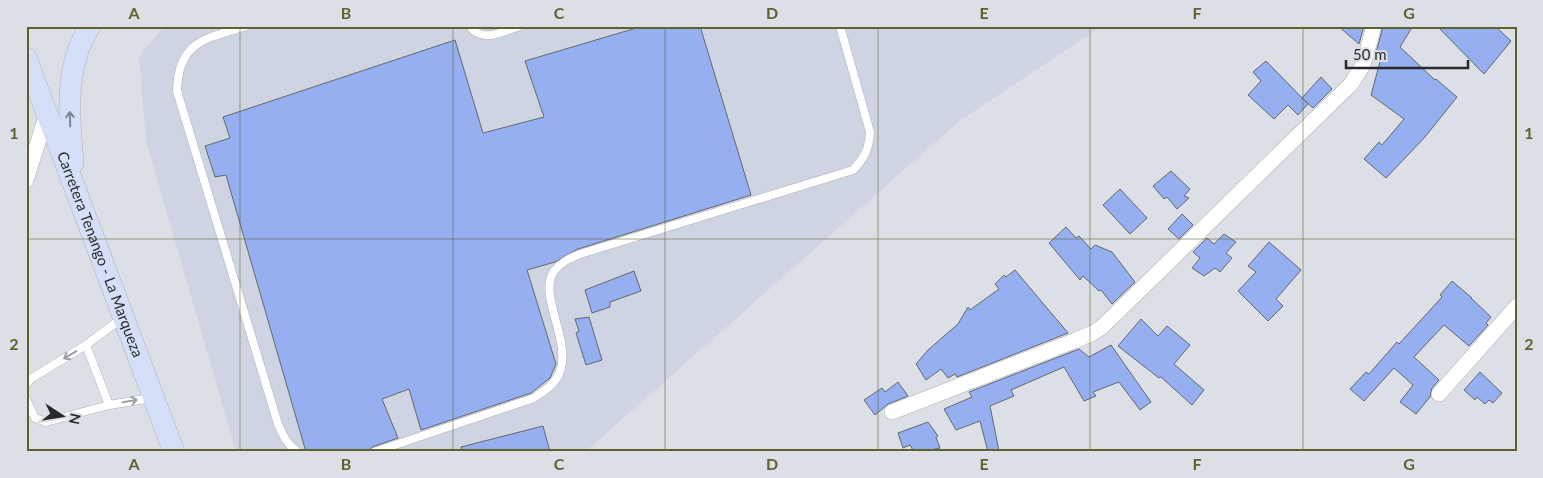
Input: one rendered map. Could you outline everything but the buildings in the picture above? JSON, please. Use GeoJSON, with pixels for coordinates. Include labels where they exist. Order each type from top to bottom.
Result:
{"type":"FeatureCollection","features":[{"type":"Feature","properties":{"kind":"main road"},"geometry":{"type":"LineString","coordinates":[[74,185],[70,86],[77,54],[90,26]]}},
{"type":"Feature","properties":{"kind":"main road","name":"Carretera Tenango - La Marqueza"},"geometry":{"type":"LineString","coordinates":[[26,58],[174,452]]}},
{"type":"Feature","properties":{"kind":"street"},"geometry":{"type":"LineString","coordinates":[[892,412],[1074,341],[1102,327],[1351,84],[1363,65],[1374,26]]}},
{"type":"Feature","properties":{"kind":"street"},"geometry":{"type":"LineString","coordinates":[[26,180],[48,114]]}},
{"type":"Feature","properties":{"kind":"street"},"geometry":{"type":"LineString","coordinates":[[1439,394],[1517,306]]}},
{"type":"Feature","properties":{"kind":"lane"},"geometry":{"type":"LineString","coordinates":[[247,26],[206,38],[192,47],[183,60],[177,77],[177,91],[278,424],[284,438],[298,452]]}},
{"type":"Feature","properties":{"kind":"lane"},"geometry":{"type":"LineString","coordinates":[[470,26],[473,32],[489,36],[520,26]]}},
{"type":"Feature","properties":{"kind":"lane"},"geometry":{"type":"LineString","coordinates":[[374,452],[534,398],[549,388],[559,374],[563,355],[550,297],[549,284],[554,272],[564,261],[580,254],[853,170],[863,160],[869,145],[870,132],[840,26]]}},
{"type":"Feature","properties":{"kind":"lane"},"geometry":{"type":"LineString","coordinates":[[26,385],[32,378],[86,345],[124,317]]}},
{"type":"Feature","properties":{"kind":"lane"},"geometry":{"type":"LineString","coordinates":[[86,345],[110,405]]}},
{"type":"Feature","properties":{"kind":"lane"},"geometry":{"type":"LineString","coordinates":[[26,399],[35,418],[46,422],[110,405],[154,397]]}},
{"type":"Feature","properties":{"kind":"shaded area"},"geometry":{"type":"Polygon","coordinates":[[[165,26],[1102,26],[958,122],[585,452],[236,452],[146,141],[139,56],[165,26]]]}}]}
